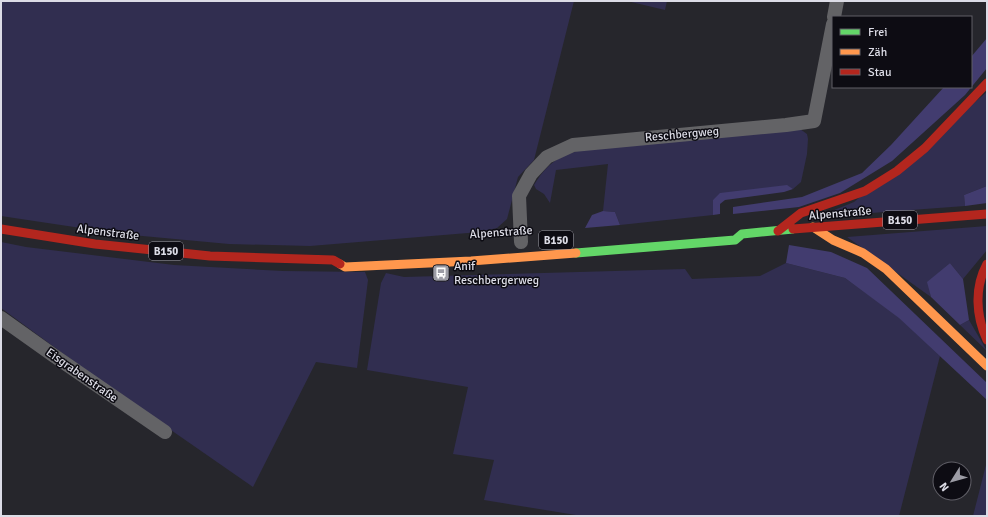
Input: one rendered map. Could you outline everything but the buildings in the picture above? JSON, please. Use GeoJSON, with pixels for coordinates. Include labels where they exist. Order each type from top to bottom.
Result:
{"type":"FeatureCollection","features":[{"type":"Feature","properties":{"kind":"main road"},"geometry":{"type":"LineString","coordinates":[[778,231],[801,214],[864,191],[897,170],[925,148],[987,83]]}},
{"type":"Feature","properties":{"kind":"main road","name":"Alpenstraße"},"geometry":{"type":"LineString","coordinates":[[1,229],[95,244],[210,256],[333,260],[345,267],[471,261],[735,240],[742,234],[813,227],[987,214]]}},
{"type":"Feature","properties":{"kind":"main road"},"geometry":{"type":"LineString","coordinates":[[733,227],[742,234]]}},
{"type":"Feature","properties":{"kind":"main road"},"geometry":{"type":"LineString","coordinates":[[813,227],[833,240],[863,253],[886,269],[987,366]]}},
{"type":"Feature","properties":{"kind":"main road"},"geometry":{"type":"LineString","coordinates":[[333,260],[342,253]]}},
{"type":"Feature","properties":{"kind":"main road"},"geometry":{"type":"LineString","coordinates":[[987,264],[983,269],[979,284],[978,302],[984,334],[987,340]]}},
{"type":"Feature","properties":{"kind":"street"},"geometry":{"type":"LineString","coordinates":[[834,16],[837,1]]}},
{"type":"Feature","properties":{"kind":"street","name":"Reschbergweg"},"geometry":{"type":"LineString","coordinates":[[521,242],[519,196],[531,174],[547,157],[573,145],[814,121],[832,29]]}},
{"type":"Feature","properties":{"kind":"street","name":"Eisgrabenstraße"},"geometry":{"type":"LineString","coordinates":[[1,318],[165,432]]}},
{"type":"Feature","properties":{"kind":"shaded area"},"geometry":{"type":"Polygon","coordinates":[[[1,1],[574,1],[534,160],[518,177],[507,219],[497,228],[480,232],[310,246],[229,244],[121,234],[1,216],[1,1]]]}},
{"type":"Feature","properties":{"kind":"shaded area"},"geometry":{"type":"Polygon","coordinates":[[[627,1],[667,1],[665,10],[627,1]]]}},
{"type":"Feature","properties":{"kind":"shaded area"},"geometry":{"type":"Polygon","coordinates":[[[987,38],[987,68],[972,86],[972,56],[987,38]]]}},
{"type":"Feature","properties":{"kind":"shaded area"},"geometry":{"type":"Polygon","coordinates":[[[943,88],[971,88],[965,95],[892,161],[840,193],[799,207],[733,214],[733,207],[802,197],[862,173],[891,145],[943,88]]]}},
{"type":"Feature","properties":{"kind":"shaded area"},"geometry":{"type":"Polygon","coordinates":[[[987,92],[987,186],[964,195],[965,206],[817,217],[854,202],[987,92]]]}},
{"type":"Feature","properties":{"kind":"shaded area"},"geometry":{"type":"Polygon","coordinates":[[[800,129],[807,134],[808,139],[807,154],[801,182],[793,189],[787,186],[713,200],[713,215],[620,225],[615,212],[603,211],[608,164],[556,170],[550,203],[544,194],[536,189],[534,185],[546,169],[558,159],[591,147],[800,129]]]}},
{"type":"Feature","properties":{"kind":"shaded area"},"geometry":{"type":"Polygon","coordinates":[[[787,185],[793,189],[784,192],[725,200],[720,204],[720,214],[713,215],[713,200],[720,193],[787,185]]]}},
{"type":"Feature","properties":{"kind":"shaded area"},"geometry":{"type":"Polygon","coordinates":[[[987,186],[987,203],[965,206],[964,195],[987,186]]]}},
{"type":"Feature","properties":{"kind":"shaded area"},"geometry":{"type":"Polygon","coordinates":[[[603,211],[615,212],[620,225],[585,228],[592,215],[603,211]]]}},
{"type":"Feature","properties":{"kind":"shaded area"},"geometry":{"type":"Polygon","coordinates":[[[987,226],[987,250],[963,279],[950,263],[928,282],[931,297],[847,237],[987,226]]]}},
{"type":"Feature","properties":{"kind":"shaded area"},"geometry":{"type":"Polygon","coordinates":[[[1,242],[26,247],[174,265],[283,271],[365,272],[368,280],[357,368],[316,362],[253,487],[106,385],[1,308],[1,242]]]}},
{"type":"Feature","properties":{"kind":"shaded area"},"geometry":{"type":"Polygon","coordinates":[[[789,245],[831,252],[867,268],[987,383],[987,400],[899,318],[845,278],[786,263],[789,245]]]}},
{"type":"Feature","properties":{"kind":"shaded area"},"geometry":{"type":"Polygon","coordinates":[[[786,263],[845,278],[899,317],[940,356],[899,516],[582,516],[484,500],[494,460],[453,454],[468,387],[367,370],[381,283],[386,273],[404,277],[685,269],[692,279],[760,276],[786,263]]]}},
{"type":"Feature","properties":{"kind":"shaded area"},"geometry":{"type":"Polygon","coordinates":[[[950,263],[963,279],[969,320],[960,325],[931,297],[927,282],[950,263]]]}},
{"type":"Feature","properties":{"kind":"shaded area"},"geometry":{"type":"Polygon","coordinates":[[[969,320],[987,351],[960,325],[969,320]]]}},
{"type":"Feature","properties":{"kind":"shaded area"},"geometry":{"type":"Polygon","coordinates":[[[987,461],[987,516],[973,516],[987,461]]]}},
{"type":"Feature","properties":{"kind":"traffic: fast"},"geometry":{"type":"LineString","coordinates":[[576,253],[735,240],[742,234],[793,229]]}},
{"type":"Feature","properties":{"kind":"traffic: slow"},"geometry":{"type":"LineString","coordinates":[[813,227],[833,240],[863,253],[886,269],[987,366]]}},
{"type":"Feature","properties":{"kind":"traffic: slow"},"geometry":{"type":"LineString","coordinates":[[340,264],[345,267],[471,261],[576,253]]}},
{"type":"Feature","properties":{"kind":"traffic: jam"},"geometry":{"type":"LineString","coordinates":[[778,231],[801,213],[865,191],[897,171],[925,148],[987,83]]}},
{"type":"Feature","properties":{"kind":"traffic: jam"},"geometry":{"type":"LineString","coordinates":[[793,229],[987,214]]}},
{"type":"Feature","properties":{"kind":"traffic: jam"},"geometry":{"type":"LineString","coordinates":[[1,229],[95,244],[210,256],[333,260],[340,264]]}},
{"type":"Feature","properties":{"kind":"traffic: jam"},"geometry":{"type":"LineString","coordinates":[[987,264],[978,292],[979,312],[983,331],[987,340]]}},
{"type":"Feature","properties":{"kind":"place","name":"Anif Reschbergerweg"},"geometry":{"type":"Point","coordinates":[441,273]}}]}
